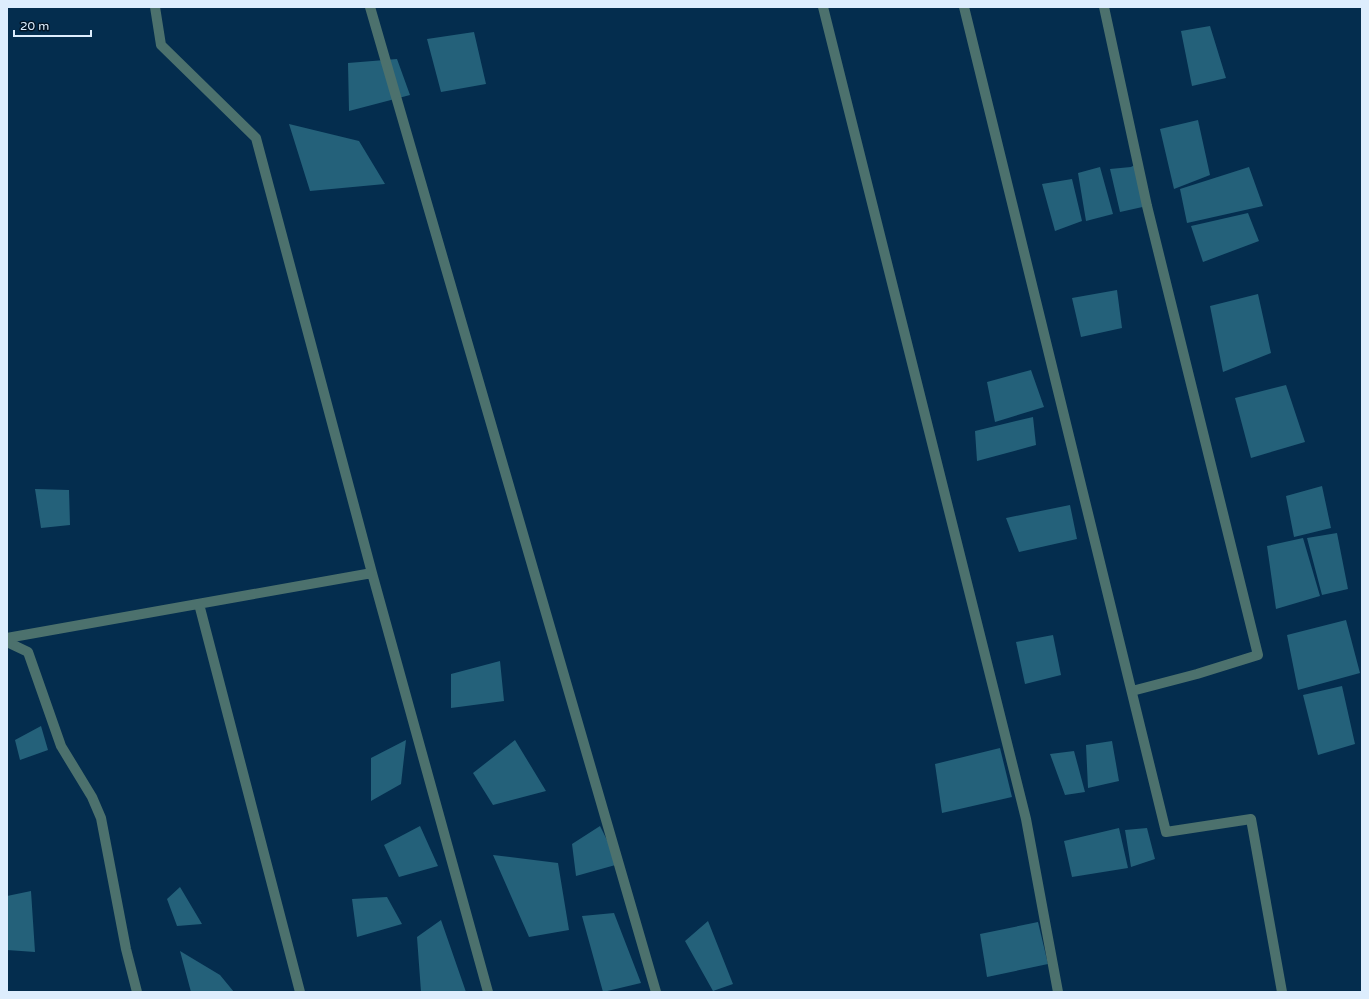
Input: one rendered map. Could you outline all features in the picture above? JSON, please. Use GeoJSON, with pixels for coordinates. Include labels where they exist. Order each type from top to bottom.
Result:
{"type":"FeatureCollection","features":[{"type":"Feature","properties":{"kind":"street"},"geometry":{"type":"LineString","coordinates":[[155,7],[161,45],[256,138],[372,573],[488,992]]}},
{"type":"Feature","properties":{"kind":"street"},"geometry":{"type":"LineString","coordinates":[[370,7],[656,992]]}},
{"type":"Feature","properties":{"kind":"street"},"geometry":{"type":"LineString","coordinates":[[823,7],[1026,819],[1058,992]]}},
{"type":"Feature","properties":{"kind":"street"},"geometry":{"type":"LineString","coordinates":[[964,7],[1166,832],[1251,820],[1282,992]]}},
{"type":"Feature","properties":{"kind":"street"},"geometry":{"type":"LineString","coordinates":[[1104,7],[1146,199],[1258,655],[1197,674],[1132,691]]}},
{"type":"Feature","properties":{"kind":"street"},"geometry":{"type":"LineString","coordinates":[[7,638],[372,573]]}},
{"type":"Feature","properties":{"kind":"street"},"geometry":{"type":"LineString","coordinates":[[199,604],[300,992]]}},
{"type":"Feature","properties":{"kind":"street"},"geometry":{"type":"LineString","coordinates":[[7,642],[28,652],[61,746],[92,797],[101,818],[126,949],[137,992]]}},
{"type":"Feature","properties":{"kind":"building"},"geometry":{"type":"Polygon","coordinates":[[[1210,26],[1226,78],[1192,86],[1181,31],[1210,26]]]}},
{"type":"Feature","properties":{"kind":"building"},"geometry":{"type":"Polygon","coordinates":[[[474,32],[486,84],[441,92],[427,39],[474,32]]]}},
{"type":"Feature","properties":{"kind":"building"},"geometry":{"type":"Polygon","coordinates":[[[397,59],[410,95],[349,111],[348,63],[397,59]]]}},
{"type":"Feature","properties":{"kind":"building"},"geometry":{"type":"Polygon","coordinates":[[[1198,120],[1210,175],[1174,189],[1160,129],[1198,120]]]}},
{"type":"Feature","properties":{"kind":"building"},"geometry":{"type":"Polygon","coordinates":[[[289,124],[359,141],[385,184],[310,191],[289,124]]]}},
{"type":"Feature","properties":{"kind":"building"},"geometry":{"type":"Polygon","coordinates":[[[1138,163],[1147,206],[1120,212],[1110,169],[1131,167],[1138,163]]]}},
{"type":"Feature","properties":{"kind":"building"},"geometry":{"type":"Polygon","coordinates":[[[1100,167],[1113,214],[1086,221],[1078,173],[1100,167]]]}},
{"type":"Feature","properties":{"kind":"building"},"geometry":{"type":"Polygon","coordinates":[[[1249,167],[1263,206],[1187,223],[1180,189],[1249,167]]]}},
{"type":"Feature","properties":{"kind":"building"},"geometry":{"type":"Polygon","coordinates":[[[1072,179],[1082,221],[1055,231],[1042,184],[1072,179]]]}},
{"type":"Feature","properties":{"kind":"building"},"geometry":{"type":"Polygon","coordinates":[[[1248,213],[1259,241],[1203,262],[1191,226],[1248,213]]]}},
{"type":"Feature","properties":{"kind":"building"},"geometry":{"type":"Polygon","coordinates":[[[1117,290],[1122,328],[1081,337],[1072,298],[1117,290]]]}},
{"type":"Feature","properties":{"kind":"building"},"geometry":{"type":"Polygon","coordinates":[[[1258,294],[1271,353],[1223,372],[1210,306],[1258,294]]]}},
{"type":"Feature","properties":{"kind":"building"},"geometry":{"type":"Polygon","coordinates":[[[1031,370],[1044,407],[995,422],[987,382],[1031,370]]]}},
{"type":"Feature","properties":{"kind":"building"},"geometry":{"type":"Polygon","coordinates":[[[1286,385],[1305,442],[1251,458],[1235,398],[1286,385]]]}},
{"type":"Feature","properties":{"kind":"building"},"geometry":{"type":"Polygon","coordinates":[[[1033,417],[1036,445],[977,461],[975,431],[1033,417]]]}},
{"type":"Feature","properties":{"kind":"building"},"geometry":{"type":"Polygon","coordinates":[[[1322,486],[1331,528],[1294,537],[1286,496],[1322,486]]]}},
{"type":"Feature","properties":{"kind":"building"},"geometry":{"type":"Polygon","coordinates":[[[35,489],[69,490],[70,525],[41,528],[35,489]]]}},
{"type":"Feature","properties":{"kind":"building"},"geometry":{"type":"Polygon","coordinates":[[[1070,505],[1077,539],[1019,552],[1006,518],[1070,505]]]}},
{"type":"Feature","properties":{"kind":"building"},"geometry":{"type":"Polygon","coordinates":[[[1337,533],[1348,589],[1322,595],[1307,538],[1337,533]]]}},
{"type":"Feature","properties":{"kind":"building"},"geometry":{"type":"Polygon","coordinates":[[[1303,538],[1320,596],[1276,609],[1267,546],[1303,538]]]}},
{"type":"Feature","properties":{"kind":"building"},"geometry":{"type":"Polygon","coordinates":[[[1346,620],[1360,673],[1298,690],[1287,635],[1346,620]]]}},
{"type":"Feature","properties":{"kind":"building"},"geometry":{"type":"Polygon","coordinates":[[[1053,635],[1061,675],[1025,684],[1016,642],[1053,635]]]}},
{"type":"Feature","properties":{"kind":"building"},"geometry":{"type":"Polygon","coordinates":[[[500,661],[504,701],[451,708],[451,674],[500,661]]]}},
{"type":"Feature","properties":{"kind":"building"},"geometry":{"type":"Polygon","coordinates":[[[1342,686],[1355,744],[1318,755],[1303,695],[1342,686]]]}},
{"type":"Feature","properties":{"kind":"building"},"geometry":{"type":"Polygon","coordinates":[[[41,726],[48,750],[20,760],[15,740],[41,726]]]}},
{"type":"Feature","properties":{"kind":"building"},"geometry":{"type":"Polygon","coordinates":[[[406,740],[401,784],[371,801],[371,758],[406,740]]]}},
{"type":"Feature","properties":{"kind":"building"},"geometry":{"type":"Polygon","coordinates":[[[515,740],[546,791],[493,805],[473,773],[515,740]]]}},
{"type":"Feature","properties":{"kind":"building"},"geometry":{"type":"Polygon","coordinates":[[[1112,741],[1119,781],[1088,788],[1086,745],[1112,741]]]}},
{"type":"Feature","properties":{"kind":"building"},"geometry":{"type":"Polygon","coordinates":[[[1000,748],[1012,797],[942,813],[935,764],[1000,748]]]}},
{"type":"Feature","properties":{"kind":"building"},"geometry":{"type":"Polygon","coordinates":[[[1074,751],[1085,792],[1065,795],[1050,754],[1074,751]]]}},
{"type":"Feature","properties":{"kind":"building"},"geometry":{"type":"Polygon","coordinates":[[[420,826],[438,866],[399,877],[384,845],[420,826]]]}},
{"type":"Feature","properties":{"kind":"building"},"geometry":{"type":"Polygon","coordinates":[[[600,826],[619,864],[576,876],[572,844],[600,826]]]}},
{"type":"Feature","properties":{"kind":"building"},"geometry":{"type":"Polygon","coordinates":[[[1119,828],[1128,868],[1072,877],[1064,841],[1119,828]]]}},
{"type":"Feature","properties":{"kind":"building"},"geometry":{"type":"Polygon","coordinates":[[[1147,828],[1155,859],[1131,867],[1125,830],[1147,828]]]}},
{"type":"Feature","properties":{"kind":"building"},"geometry":{"type":"Polygon","coordinates":[[[493,855],[558,863],[569,930],[529,937],[493,855]]]}},
{"type":"Feature","properties":{"kind":"building"},"geometry":{"type":"Polygon","coordinates":[[[180,887],[202,924],[177,926],[167,899],[180,887]]]}},
{"type":"Feature","properties":{"kind":"building"},"geometry":{"type":"Polygon","coordinates":[[[31,891],[35,952],[7,950],[7,896],[31,891]]]}},
{"type":"Feature","properties":{"kind":"building"},"geometry":{"type":"Polygon","coordinates":[[[387,897],[402,924],[357,937],[352,899],[387,897]]]}},
{"type":"Feature","properties":{"kind":"building"},"geometry":{"type":"Polygon","coordinates":[[[614,913],[641,983],[603,992],[582,916],[614,913]]]}},
{"type":"Feature","properties":{"kind":"building"},"geometry":{"type":"Polygon","coordinates":[[[441,920],[466,992],[421,992],[417,937],[441,920]]]}},
{"type":"Feature","properties":{"kind":"building"},"geometry":{"type":"Polygon","coordinates":[[[708,921],[733,984],[713,991],[685,941],[708,921]]]}},
{"type":"Feature","properties":{"kind":"building"},"geometry":{"type":"Polygon","coordinates":[[[1038,922],[1048,964],[987,977],[980,934],[1038,922]]]}},
{"type":"Feature","properties":{"kind":"building"},"geometry":{"type":"Polygon","coordinates":[[[180,951],[220,975],[234,992],[191,992],[180,951]]]}}]}
